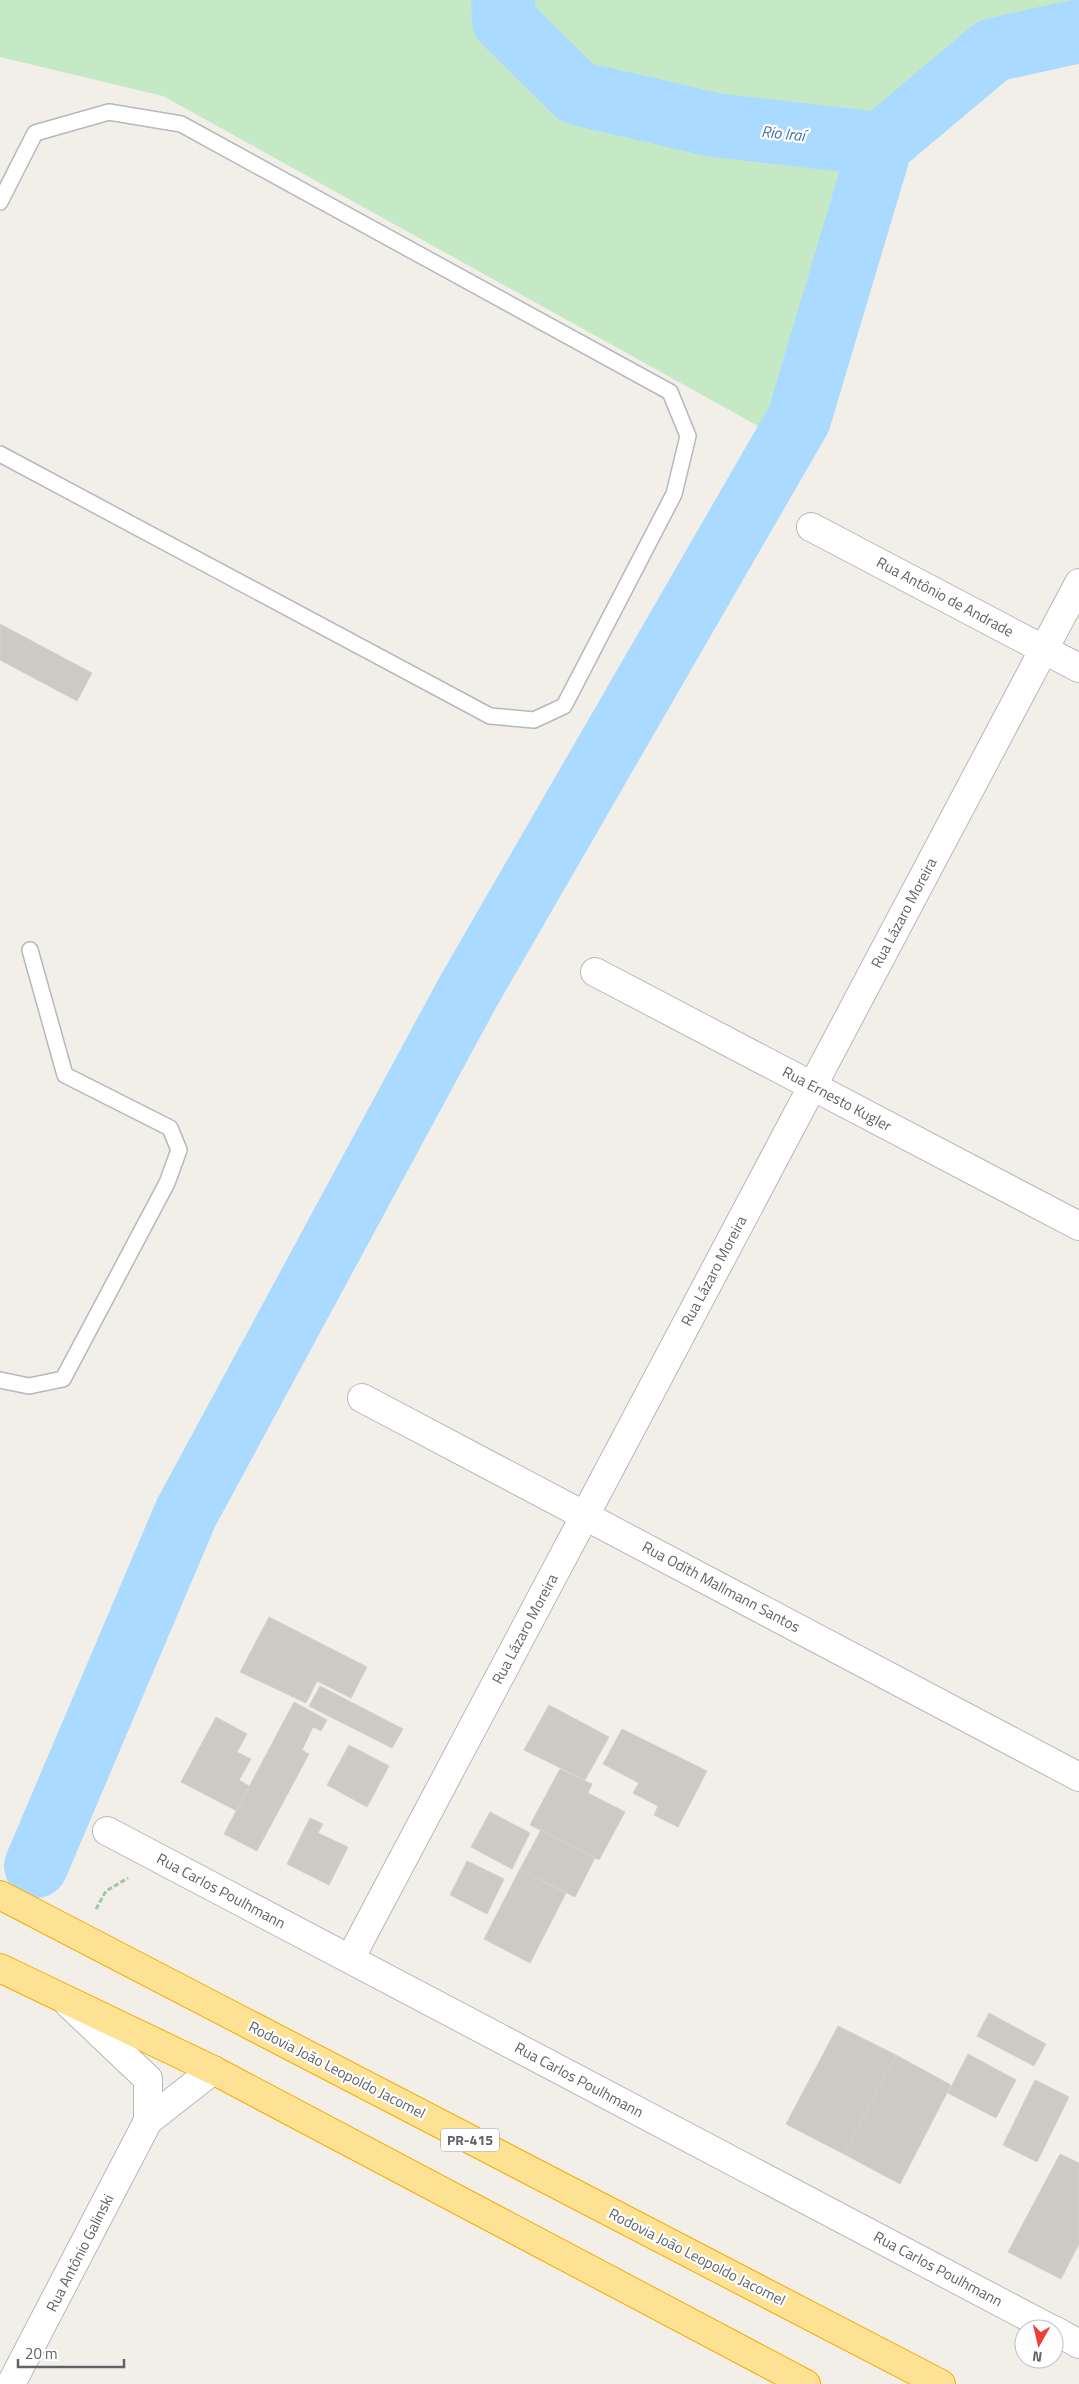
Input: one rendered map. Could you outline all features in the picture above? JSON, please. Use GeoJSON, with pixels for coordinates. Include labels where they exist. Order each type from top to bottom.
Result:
{"type":"FeatureCollection","features":[{"type":"Feature","properties":{"kind":"highway","name":"Rodovia João Leopoldo Jacomel"},"geometry":{"type":"LineString","coordinates":[[0,1895],[941,2384]]}},
{"type":"Feature","properties":{"kind":"highway"},"geometry":{"type":"LineString","coordinates":[[0,1968],[66,2002],[212,2070],[806,2384]]}},
{"type":"Feature","properties":{"kind":"street","name":"Rua Antônio de Andrade"},"geometry":{"type":"LineString","coordinates":[[811,526],[1079,668]]}},
{"type":"Feature","properties":{"kind":"street","name":"Rua Lázaro Moreira"},"geometry":{"type":"LineString","coordinates":[[350,1959],[1079,583]]}},
{"type":"Feature","properties":{"kind":"street","name":"Rua Ernesto Kugler"},"geometry":{"type":"LineString","coordinates":[[595,972],[1079,1226]]}},
{"type":"Feature","properties":{"kind":"street","name":"Rua Odith Mallmann Santos"},"geometry":{"type":"LineString","coordinates":[[362,1398],[1079,1777]]}},
{"type":"Feature","properties":{"kind":"street","name":"Rua Carlos Poulhmann"},"geometry":{"type":"LineString","coordinates":[[107,1831],[1032,2319]]}},
{"type":"Feature","properties":{"kind":"street","name":"Rua Antônio Galinski"},"geometry":{"type":"LineString","coordinates":[[66,2002],[148,2079],[148,2121]]}},
{"type":"Feature","properties":{"kind":"street","name":"Rua Antônio Galinski"},"geometry":{"type":"LineString","coordinates":[[12,2384],[148,2121],[212,2070]]}},
{"type":"Feature","properties":{"kind":"street","name":"Rua Carlos Poulhmann"},"geometry":{"type":"LineString","coordinates":[[1064,2336],[1079,2344]]}},
{"type":"Feature","properties":{"kind":"lane"},"geometry":{"type":"LineString","coordinates":[[0,202],[35,132],[109,112],[181,124],[670,392],[688,436],[674,494],[564,706],[534,720],[490,716],[0,454]]}},
{"type":"Feature","properties":{"kind":"lane"},"geometry":{"type":"LineString","coordinates":[[0,1380],[29,1386],[63,1379],[168,1183],[179,1150],[170,1128],[65,1075],[30,950]]}},
{"type":"Feature","properties":{"kind":"path"},"geometry":{"type":"LineString","coordinates":[[80,1936],[106,1891],[131,1877]]}},
{"type":"Feature","properties":{"kind":"green space"},"geometry":{"type":"Polygon","coordinates":[[[0,0],[1079,0],[1079,51],[993,50],[881,144],[799,419],[787,442],[163,96],[0,57],[0,0]]]}},
{"type":"Feature","properties":{"kind":"building"},"geometry":{"type":"Polygon","coordinates":[[[0,624],[92,673],[77,701],[0,660],[0,624]]]}},
{"type":"Feature","properties":{"kind":"building"},"geometry":{"type":"Polygon","coordinates":[[[269,1617],[367,1667],[351,1698],[317,1681],[306,1703],[240,1672],[269,1617]]]}},
{"type":"Feature","properties":{"kind":"building"},"geometry":{"type":"Polygon","coordinates":[[[320,1686],[403,1729],[392,1748],[309,1706],[320,1686]]]}},
{"type":"Feature","properties":{"kind":"building"},"geometry":{"type":"Polygon","coordinates":[[[294,1702],[327,1720],[321,1731],[313,1727],[302,1750],[309,1754],[257,1851],[224,1834],[294,1702]]]}},
{"type":"Feature","properties":{"kind":"building"},"geometry":{"type":"Polygon","coordinates":[[[549,1705],[609,1737],[585,1780],[524,1750],[549,1705]]]}},
{"type":"Feature","properties":{"kind":"building"},"geometry":{"type":"Polygon","coordinates":[[[216,1717],[247,1734],[237,1752],[251,1759],[239,1780],[249,1786],[237,1811],[181,1782],[216,1717]]]}},
{"type":"Feature","properties":{"kind":"building"},"geometry":{"type":"Polygon","coordinates":[[[622,1729],[707,1771],[678,1827],[654,1815],[658,1806],[633,1793],[639,1783],[603,1764],[622,1729]]]}},
{"type":"Feature","properties":{"kind":"building"},"geometry":{"type":"Polygon","coordinates":[[[349,1745],[389,1766],[367,1807],[327,1785],[349,1745]]]}},
{"type":"Feature","properties":{"kind":"building"},"geometry":{"type":"Polygon","coordinates":[[[560,1769],[592,1784],[588,1793],[625,1812],[599,1860],[530,1825],[560,1769]]]}},
{"type":"Feature","properties":{"kind":"building"},"geometry":{"type":"Polygon","coordinates":[[[490,1812],[530,1833],[512,1869],[471,1847],[490,1812]]]}},
{"type":"Feature","properties":{"kind":"building"},"geometry":{"type":"Polygon","coordinates":[[[310,1818],[323,1824],[318,1833],[348,1847],[329,1885],[287,1864],[310,1818]]]}},
{"type":"Feature","properties":{"kind":"building"},"geometry":{"type":"Polygon","coordinates":[[[541,1830],[595,1858],[575,1897],[520,1869],[541,1830]]]}},
{"type":"Feature","properties":{"kind":"building"},"geometry":{"type":"Polygon","coordinates":[[[467,1861],[504,1879],[487,1914],[450,1895],[467,1861]]]}},
{"type":"Feature","properties":{"kind":"building"},"geometry":{"type":"Polygon","coordinates":[[[520,1869],[566,1893],[530,1963],[484,1939],[520,1869]]]}},
{"type":"Feature","properties":{"kind":"building"},"geometry":{"type":"Polygon","coordinates":[[[989,2013],[1046,2044],[1034,2066],[977,2036],[989,2013]]]}},
{"type":"Feature","properties":{"kind":"building"},"geometry":{"type":"Polygon","coordinates":[[[838,2026],[896,2055],[844,2154],[786,2124],[838,2026]]]}},
{"type":"Feature","properties":{"kind":"building"},"geometry":{"type":"Polygon","coordinates":[[[968,2054],[1016,2080],[996,2118],[948,2093],[968,2054]]]}},
{"type":"Feature","properties":{"kind":"building"},"geometry":{"type":"Polygon","coordinates":[[[896,2055],[951,2085],[900,2184],[844,2154],[896,2055]]]}},
{"type":"Feature","properties":{"kind":"building"},"geometry":{"type":"Polygon","coordinates":[[[1035,2080],[1069,2097],[1037,2162],[1003,2145],[1035,2080]]]}},
{"type":"Feature","properties":{"kind":"building"},"geometry":{"type":"Polygon","coordinates":[[[1060,2154],[1079,2163],[1079,2244],[1061,2279],[1008,2252],[1060,2154]]]}},
{"type":"Feature","properties":{"kind":"waterway","name":"Rio Iraí"},"geometry":{"type":"LineString","coordinates":[[503,0],[504,21],[577,93],[714,125],[881,144],[993,50],[1079,31]]}},
{"type":"Feature","properties":{"kind":"waterway"},"geometry":{"type":"LineString","coordinates":[[36,1866],[186,1513],[468,992],[799,419],[881,144]]}}]}
